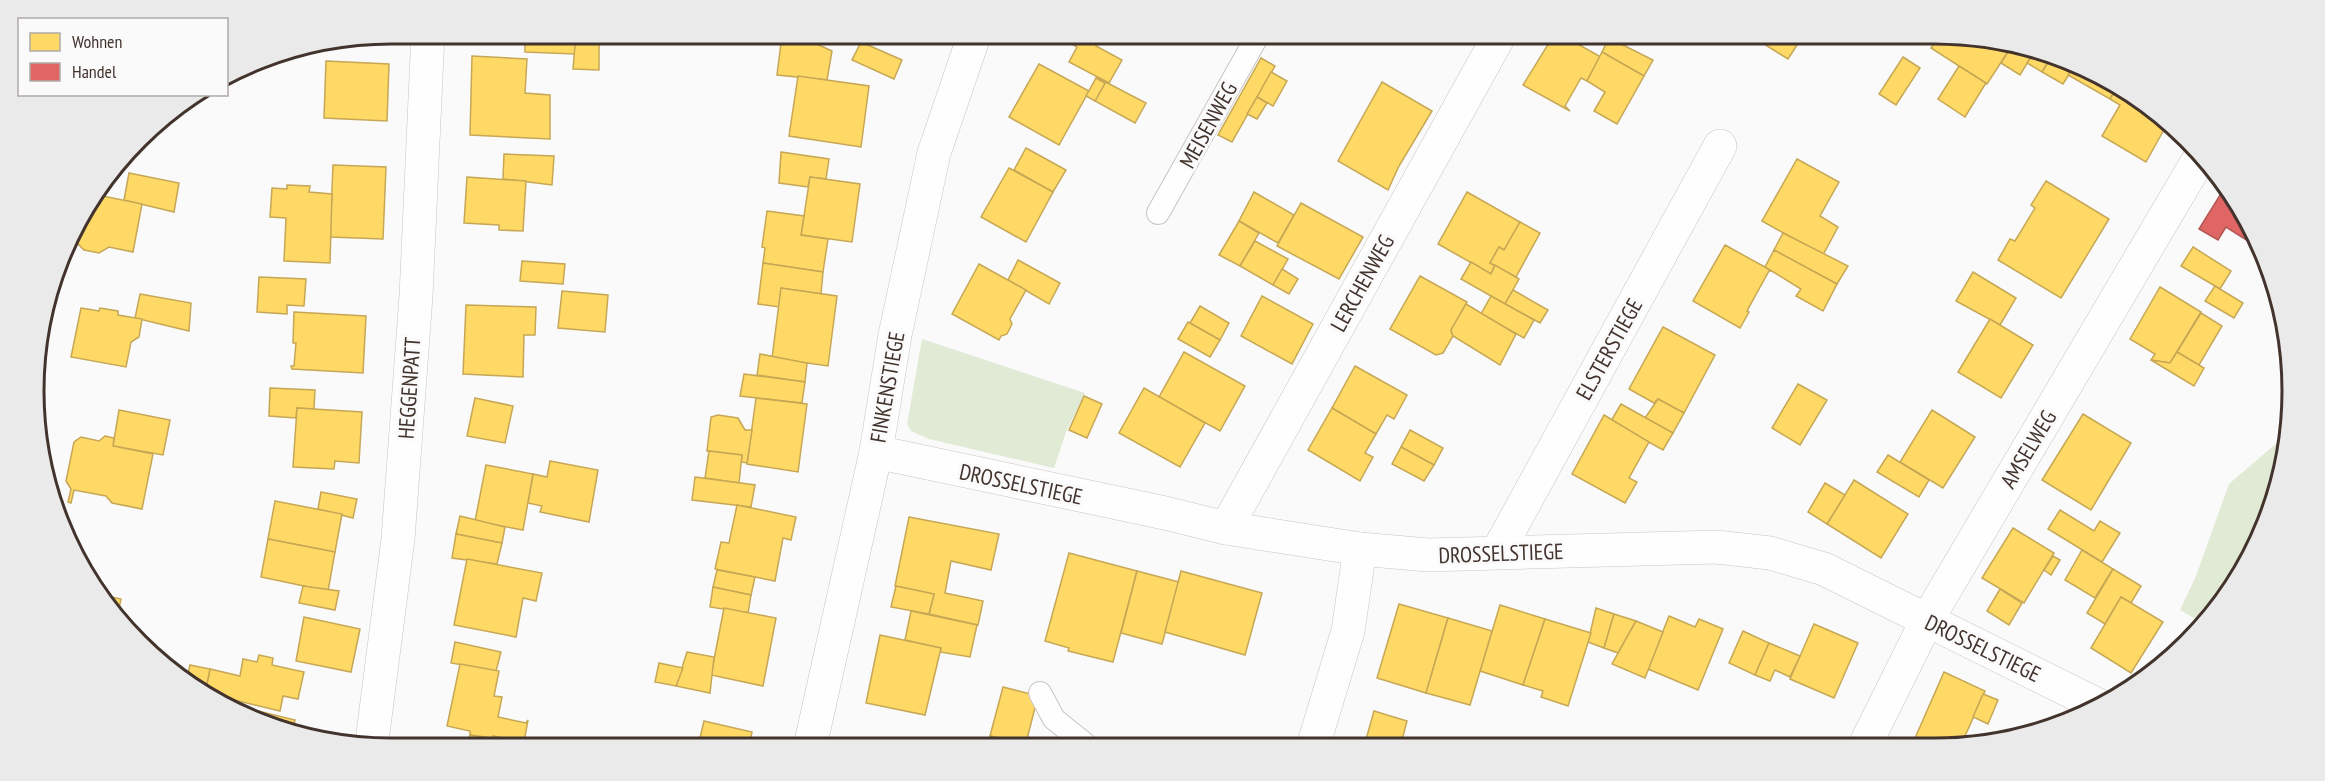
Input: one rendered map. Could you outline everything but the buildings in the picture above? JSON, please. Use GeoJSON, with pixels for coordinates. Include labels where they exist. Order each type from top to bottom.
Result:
{"type":"FeatureCollection","features":[{"type":"Feature","properties":{"kind":"street","name":"HEGGENPATT"},"geometry":{"type":"LineString","coordinates":[[372,737],[398,539],[416,296],[427,44]]}},
{"type":"Feature","properties":{"kind":"street","name":"FINKENSTIEGE"},"geometry":{"type":"LineString","coordinates":[[812,738],[876,452],[896,335],[934,153],[971,44]]}},
{"type":"Feature","properties":{"kind":"street","name":"LERCHENWEG"},"geometry":{"type":"LineString","coordinates":[[1226,528],[1495,44]]}},
{"type":"Feature","properties":{"kind":"street","name":"ELSTERSTIEGE"},"geometry":{"type":"LineString","coordinates":[[1498,551],[1720,146]]}},
{"type":"Feature","properties":{"kind":"street","name":"AMSELWEG"},"geometry":{"type":"LineString","coordinates":[[1868,738],[1927,620],[2196,164]]}},
{"type":"Feature","properties":{"kind":"street","name":"DROSSELSTIEGE"},"geometry":{"type":"LineString","coordinates":[[876,452],[1226,528],[1360,549],[1428,555],[1498,551],[1716,547],[1770,553],[1824,569],[2090,701]]}},
{"type":"Feature","properties":{"kind":"street"},"geometry":{"type":"LineString","coordinates":[[1315,738],[1347,631],[1360,549]]}},
{"type":"Feature","properties":{"kind":"lane","name":"MEISENWEG"},"geometry":{"type":"LineString","coordinates":[[1158,213],[1253,44]]}},
{"type":"Feature","properties":{"kind":"lane"},"geometry":{"type":"LineString","coordinates":[[1040,693],[1054,719],[1078,738]]}},
{"type":"Feature","properties":{"kind":"green space"},"geometry":{"type":"Polygon","coordinates":[[[922,339],[1085,393],[1066,432],[1054,468],[929,439],[911,431],[907,424],[922,339]]]}},
{"type":"Feature","properties":{"kind":"green space"},"geometry":{"type":"Polygon","coordinates":[[[2278,442],[2270,480],[2246,544],[2223,583],[2195,619],[2180,610],[2196,576],[2229,484],[2278,442]]]}}]}
